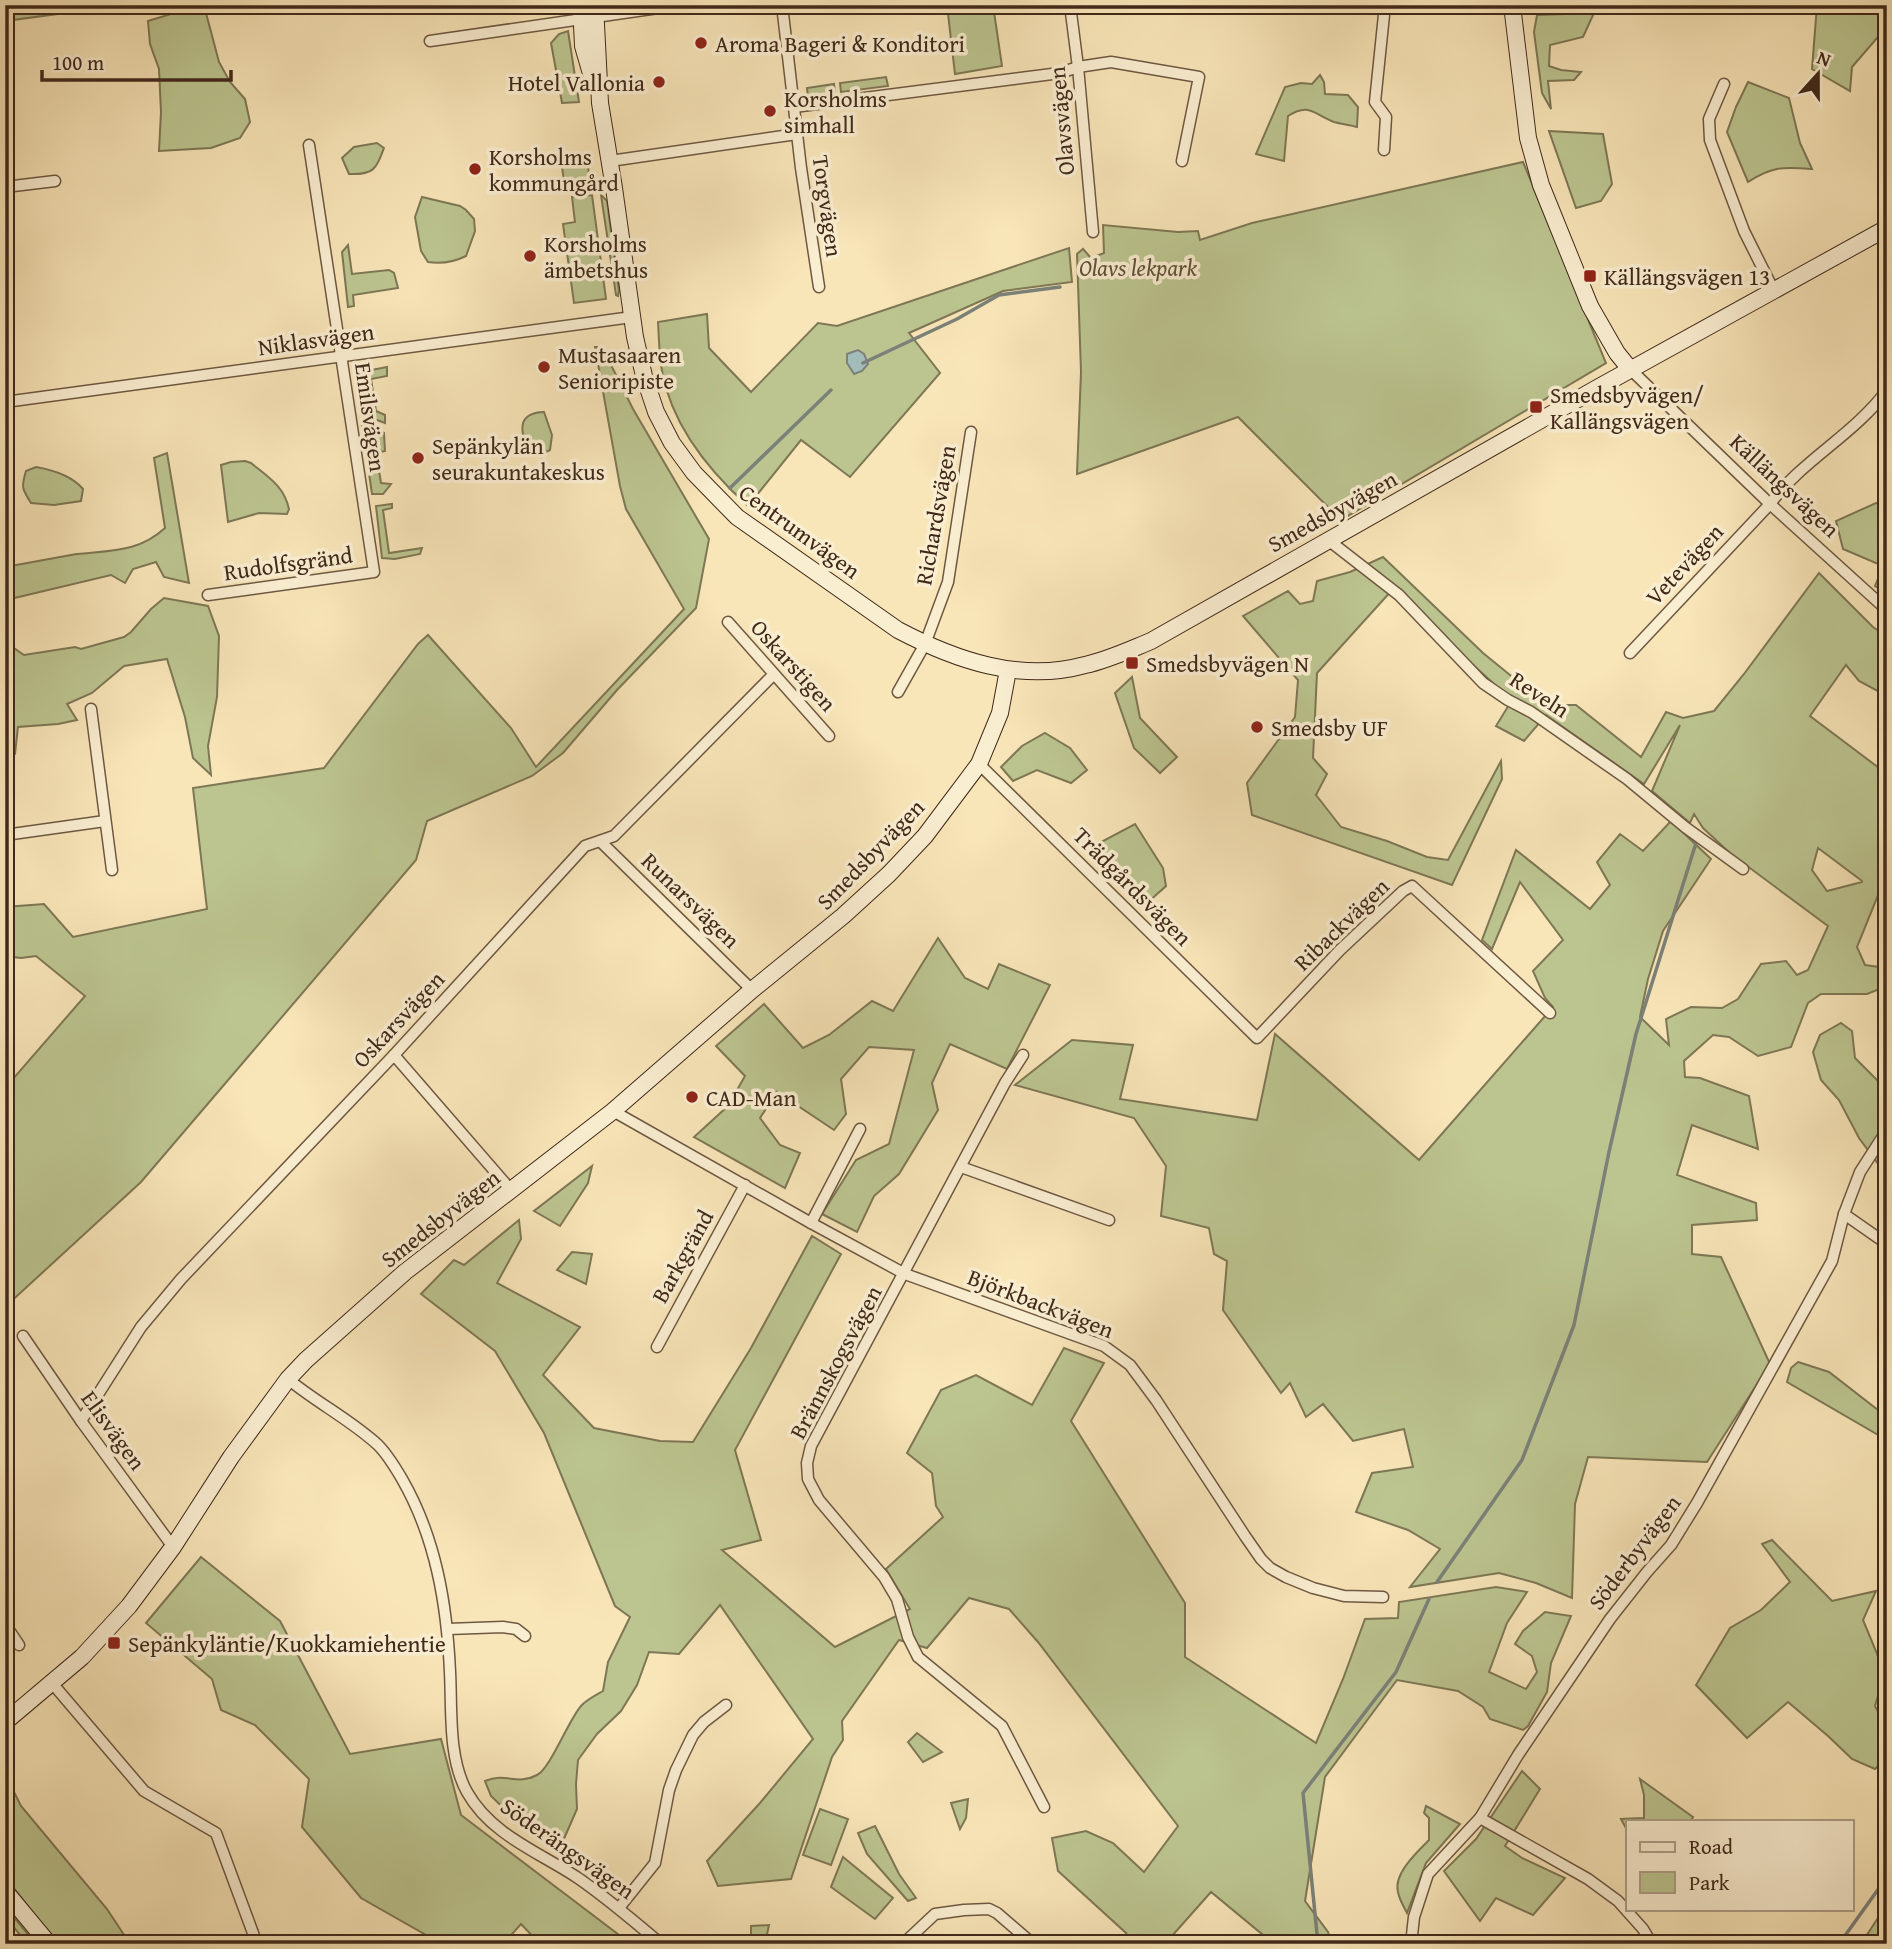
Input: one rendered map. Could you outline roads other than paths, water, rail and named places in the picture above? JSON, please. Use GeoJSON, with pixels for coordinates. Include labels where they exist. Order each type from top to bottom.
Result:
{"type":"FeatureCollection","features":[{"type":"Feature","properties":{"kind":"main road","name":"Källängsvägen"},"geometry":{"type":"LineString","coordinates":[[1512,5],[1528,138],[1541,185],[1590,306],[1617,353],[1630,369]]}},
{"type":"Feature","properties":{"kind":"main road","name":"Centrumvägen"},"geometry":{"type":"LineString","coordinates":[[584,13],[610,161],[632,317],[644,376],[656,412],[672,443],[694,473],[737,517],[898,630],[966,660],[1008,670]]}},
{"type":"Feature","properties":{"kind":"main road","name":"Smedsbyvägen"},"geometry":{"type":"LineString","coordinates":[[5,1722],[82,1657],[129,1606],[173,1547],[231,1458],[288,1379],[306,1360],[405,1272],[613,1111],[889,874],[925,836],[979,764],[1000,713],[1008,670],[1052,670],[1082,666],[1151,641],[1327,539],[1887,228]]}},
{"type":"Feature","properties":{"kind":"main road"},"geometry":{"type":"LineString","coordinates":[[5,1891],[49,1944]]}},
{"type":"Feature","properties":{"kind":"street"},"geometry":{"type":"LineString","coordinates":[[430,41],[584,13],[679,5]]}},
{"type":"Feature","properties":{"kind":"street","name":"Torgvägen"},"geometry":{"type":"LineString","coordinates":[[782,5],[819,287]]}},
{"type":"Feature","properties":{"kind":"street","name":"Olavsvägen"},"geometry":{"type":"LineString","coordinates":[[1070,5],[1093,232]]}},
{"type":"Feature","properties":{"kind":"street"},"geometry":{"type":"LineString","coordinates":[[1384,150],[1386,117],[1375,102],[1385,5]]}},
{"type":"Feature","properties":{"kind":"street"},"geometry":{"type":"LineString","coordinates":[[794,107],[1060,73],[1111,62],[1199,77],[1182,161]]}},
{"type":"Feature","properties":{"kind":"street"},"geometry":{"type":"LineString","coordinates":[[1724,84],[1709,119],[1710,140],[1745,231],[1774,291]]}},
{"type":"Feature","properties":{"kind":"street"},"geometry":{"type":"LineString","coordinates":[[610,161],[797,134]]}},
{"type":"Feature","properties":{"kind":"street","name":"Emilsvägen"},"geometry":{"type":"LineString","coordinates":[[309,145],[374,572]]}},
{"type":"Feature","properties":{"kind":"street"},"geometry":{"type":"LineString","coordinates":[[5,187],[55,181]]}},
{"type":"Feature","properties":{"kind":"street","name":"Niklasvägen"},"geometry":{"type":"LineString","coordinates":[[5,402],[632,317]]}},
{"type":"Feature","properties":{"kind":"street","name":"Källängsvägen"},"geometry":{"type":"LineString","coordinates":[[1630,369],[1770,504],[1887,610]]}},
{"type":"Feature","properties":{"kind":"street","name":"Vetevägen"},"geometry":{"type":"LineString","coordinates":[[1630,653],[1781,489],[1865,416],[1887,390]]}},
{"type":"Feature","properties":{"kind":"street","name":"Richardsvägen"},"geometry":{"type":"LineString","coordinates":[[925,644],[948,582],[971,432]]}},
{"type":"Feature","properties":{"kind":"street","name":"Reveln"},"geometry":{"type":"LineString","coordinates":[[1327,539],[1399,595],[1483,682],[1627,779],[1685,827],[1743,869]]}},
{"type":"Feature","properties":{"kind":"street","name":"Rudolfsgränd"},"geometry":{"type":"LineString","coordinates":[[208,596],[374,572]]}},
{"type":"Feature","properties":{"kind":"street","name":"Oskarstigen"},"geometry":{"type":"LineString","coordinates":[[728,622],[829,736]]}},
{"type":"Feature","properties":{"kind":"street"},"geometry":{"type":"LineString","coordinates":[[898,692],[925,644]]}},
{"type":"Feature","properties":{"kind":"street","name":"Oskarsvägen"},"geometry":{"type":"LineString","coordinates":[[81,1421],[141,1327],[181,1279],[394,1055],[585,846],[614,836],[773,675]]}},
{"type":"Feature","properties":{"kind":"street"},"geometry":{"type":"LineString","coordinates":[[91,709],[112,870]]}},
{"type":"Feature","properties":{"kind":"street","name":"Trädgårdsvägen"},"geometry":{"type":"LineString","coordinates":[[979,764],[1257,1038]]}},
{"type":"Feature","properties":{"kind":"street"},"geometry":{"type":"LineString","coordinates":[[5,835],[104,821]]}},
{"type":"Feature","properties":{"kind":"street","name":"Runarsvägen"},"geometry":{"type":"LineString","coordinates":[[600,841],[752,990]]}},
{"type":"Feature","properties":{"kind":"street","name":"Ribackvägen"},"geometry":{"type":"LineString","coordinates":[[1257,1038],[1340,950],[1403,891],[1412,886],[1550,1013]]}},
{"type":"Feature","properties":{"kind":"street"},"geometry":{"type":"LineString","coordinates":[[394,1055],[511,1190]]}},
{"type":"Feature","properties":{"kind":"street","name":"Brännskogsvägen"},"geometry":{"type":"LineString","coordinates":[[1023,1055],[1005,1083],[811,1446],[807,1463],[808,1479],[819,1500],[884,1577],[897,1599],[908,1637],[918,1657],[1003,1726],[1044,1807]]}},
{"type":"Feature","properties":{"kind":"street","name":"Björkbackvägen"},"geometry":{"type":"LineString","coordinates":[[613,1111],[810,1223],[905,1273],[1104,1346],[1130,1365],[1152,1394],[1249,1543],[1270,1568],[1286,1577],[1344,1596],[1383,1597]]}},
{"type":"Feature","properties":{"kind":"street"},"geometry":{"type":"LineString","coordinates":[[810,1223],[860,1129]]}},
{"type":"Feature","properties":{"kind":"street","name":"Söderbyvägen"},"geometry":{"type":"LineString","coordinates":[[1411,1944],[1415,1917],[1428,1874],[1480,1818],[1521,1750],[1610,1619],[1671,1545],[1690,1514],[1832,1261],[1844,1214],[1860,1172],[1887,1130]]}},
{"type":"Feature","properties":{"kind":"street"},"geometry":{"type":"LineString","coordinates":[[961,1167],[1109,1220]]}},
{"type":"Feature","properties":{"kind":"street","name":"Barkgränd"},"geometry":{"type":"LineString","coordinates":[[657,1347],[745,1185]]}},
{"type":"Feature","properties":{"kind":"street"},"geometry":{"type":"LineString","coordinates":[[1844,1214],[1887,1244]]}},
{"type":"Feature","properties":{"kind":"street","name":"Elisvägen"},"geometry":{"type":"LineString","coordinates":[[23,1336],[173,1547]]}},
{"type":"Feature","properties":{"kind":"street","name":"Söderängsvägen"},"geometry":{"type":"LineString","coordinates":[[288,1379],[379,1446],[413,1498],[436,1560],[449,1629],[454,1747],[456,1766],[466,1791],[489,1821],[504,1833],[578,1878],[661,1944]]}},
{"type":"Feature","properties":{"kind":"street"},"geometry":{"type":"LineString","coordinates":[[5,1624],[19,1645]]}},
{"type":"Feature","properties":{"kind":"street"},"geometry":{"type":"LineString","coordinates":[[449,1629],[503,1627],[516,1629],[525,1636]]}},
{"type":"Feature","properties":{"kind":"street"},"geometry":{"type":"LineString","coordinates":[[52,1683],[144,1791],[216,1833],[257,1944]]}},
{"type":"Feature","properties":{"kind":"street"},"geometry":{"type":"LineString","coordinates":[[619,1908],[655,1863],[669,1790],[693,1735],[704,1722],[726,1705]]}},
{"type":"Feature","properties":{"kind":"street"},"geometry":{"type":"LineString","coordinates":[[1480,1818],[1588,1879],[1618,1901],[1643,1929],[1652,1944]]}},
{"type":"Feature","properties":{"kind":"street"},"geometry":{"type":"LineString","coordinates":[[903,1944],[935,1914],[989,1909],[1033,1944]]}},
{"type":"Feature","properties":{"kind":"water"},"geometry":{"type":"Polygon","coordinates":[[[858,350],[864,354],[868,364],[862,371],[854,374],[847,363],[847,354],[858,350]]]}},
{"type":"Feature","properties":{"kind":"waterway"},"geometry":{"type":"LineString","coordinates":[[863,363],[957,319],[999,295],[1060,287]]}},
{"type":"Feature","properties":{"kind":"waterway"},"geometry":{"type":"LineString","coordinates":[[730,488],[831,390]]}},
{"type":"Feature","properties":{"kind":"waterway"},"geometry":{"type":"LineString","coordinates":[[1437,1582],[1522,1460],[1574,1325],[1636,1034],[1696,843]]}},
{"type":"Feature","properties":{"kind":"waterway"},"geometry":{"type":"LineString","coordinates":[[1318,1944],[1303,1793],[1396,1672],[1429,1599]]}},
{"type":"Feature","properties":{"kind":"waterway"},"geometry":{"type":"LineString","coordinates":[[1839,1944],[1887,1877]]}},
{"type":"Feature","properties":{"kind":"place","name":"Aroma Bageri & Konditori"},"geometry":{"type":"Point","coordinates":[701,43]}},
{"type":"Feature","properties":{"kind":"place","name":"Hotel Vallonia"},"geometry":{"type":"Point","coordinates":[659,82]}},
{"type":"Feature","properties":{"kind":"place","name":"Korsholms simhall"},"geometry":{"type":"Point","coordinates":[770,111]}},
{"type":"Feature","properties":{"kind":"place","name":"Korsholms kommungård"},"geometry":{"type":"Point","coordinates":[475,169]}},
{"type":"Feature","properties":{"kind":"place","name":"Korsholms ämbetshus"},"geometry":{"type":"Point","coordinates":[530,256]}},
{"type":"Feature","properties":{"kind":"place","name":"Källängsvägen 13"},"geometry":{"type":"Point","coordinates":[1590,276]}},
{"type":"Feature","properties":{"kind":"place","name":"Mustasaaren Senioripiste"},"geometry":{"type":"Point","coordinates":[544,367]}},
{"type":"Feature","properties":{"kind":"place","name":"Smedsbyvägen/ Kallängsvägen"},"geometry":{"type":"Point","coordinates":[1536,407]}},
{"type":"Feature","properties":{"kind":"place","name":"Sepänkylän seurakuntakeskus"},"geometry":{"type":"Point","coordinates":[418,458]}},
{"type":"Feature","properties":{"kind":"place","name":"Smedsbyvägen N"},"geometry":{"type":"Point","coordinates":[1132,663]}},
{"type":"Feature","properties":{"kind":"place","name":"Smedsby UF"},"geometry":{"type":"Point","coordinates":[1257,727]}},
{"type":"Feature","properties":{"kind":"place","name":"CAD-Man"},"geometry":{"type":"Point","coordinates":[692,1097]}},
{"type":"Feature","properties":{"kind":"place","name":"Sepänkyläntie/Kuokkamiehentie"},"geometry":{"type":"Point","coordinates":[114,1643]}},
{"type":"Feature","properties":{"kind":"park label","name":"Olavs lekpark"},"geometry":{"type":"Point","coordinates":[1138,267]}}]}
